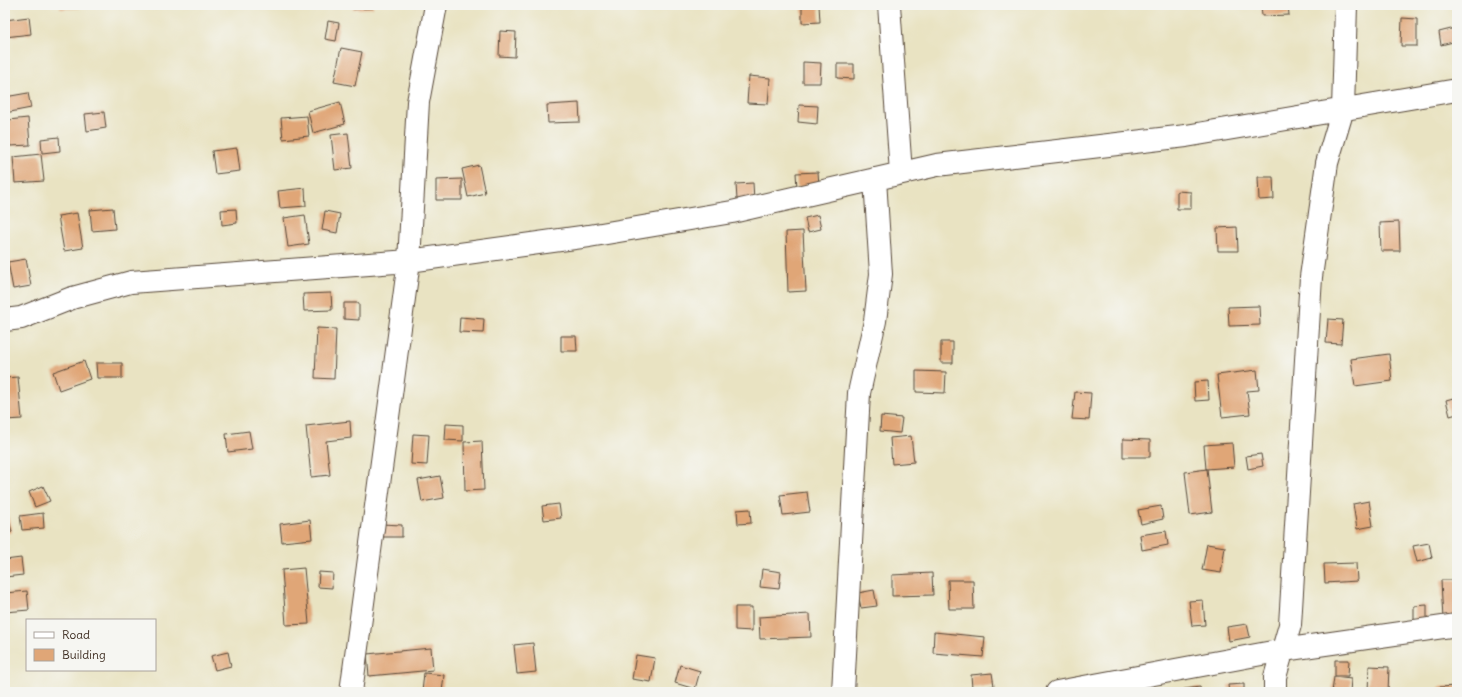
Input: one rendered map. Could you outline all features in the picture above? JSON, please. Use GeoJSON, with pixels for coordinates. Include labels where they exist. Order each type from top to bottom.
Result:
{"type":"FeatureCollection","features":[{"type":"Feature","properties":{"kind":"street"},"geometry":{"type":"LineString","coordinates":[[351,692],[409,260],[418,102],[436,5]]}},
{"type":"Feature","properties":{"kind":"street"},"geometry":{"type":"LineString","coordinates":[[889,5],[901,173]]}},
{"type":"Feature","properties":{"kind":"street"},"geometry":{"type":"LineString","coordinates":[[1275,692],[1275,677],[1290,625],[1310,277],[1327,163],[1343,109],[1346,5]]}},
{"type":"Feature","properties":{"kind":"street"},"geometry":{"type":"LineString","coordinates":[[5,320],[21,318],[72,298],[131,282],[409,260],[589,236],[732,212],[937,165],[1186,136],[1457,90]]}},
{"type":"Feature","properties":{"kind":"street"},"geometry":{"type":"LineString","coordinates":[[843,692],[860,393],[875,321],[881,274],[875,179]]}},
{"type":"Feature","properties":{"kind":"street"},"geometry":{"type":"LineString","coordinates":[[1057,692],[1283,650],[1457,625]]}},
{"type":"Feature","properties":{"kind":"building"},"geometry":{"type":"Polygon","coordinates":[[[60,5],[79,5],[80,8],[60,9],[60,5]]]}},
{"type":"Feature","properties":{"kind":"building"},"geometry":{"type":"Polygon","coordinates":[[[353,5],[373,5],[373,8],[353,9],[353,5]]]}},
{"type":"Feature","properties":{"kind":"building"},"geometry":{"type":"Polygon","coordinates":[[[802,5],[819,5],[820,22],[802,23],[802,5]]]}},
{"type":"Feature","properties":{"kind":"building"},"geometry":{"type":"Polygon","coordinates":[[[1261,5],[1288,5],[1289,15],[1262,16],[1261,5]]]}},
{"type":"Feature","properties":{"kind":"building"},"geometry":{"type":"Polygon","coordinates":[[[29,17],[31,34],[5,37],[5,20],[29,17]]]}},
{"type":"Feature","properties":{"kind":"building"},"geometry":{"type":"Polygon","coordinates":[[[1402,18],[1417,19],[1417,46],[1401,46],[1402,18]]]}},
{"type":"Feature","properties":{"kind":"building"},"geometry":{"type":"Polygon","coordinates":[[[328,21],[339,23],[336,41],[325,39],[328,21]]]}},
{"type":"Feature","properties":{"kind":"building"},"geometry":{"type":"Polygon","coordinates":[[[1455,28],[1457,41],[1441,45],[1439,32],[1455,28]]]}},
{"type":"Feature","properties":{"kind":"building"},"geometry":{"type":"Polygon","coordinates":[[[500,31],[516,32],[515,57],[499,56],[500,31]]]}},
{"type":"Feature","properties":{"kind":"building"},"geometry":{"type":"Polygon","coordinates":[[[341,48],[362,52],[355,86],[334,82],[341,48]]]}},
{"type":"Feature","properties":{"kind":"building"},"geometry":{"type":"Polygon","coordinates":[[[803,62],[821,63],[820,83],[803,83],[803,62]]]}},
{"type":"Feature","properties":{"kind":"building"},"geometry":{"type":"Polygon","coordinates":[[[837,64],[854,64],[854,79],[837,78],[837,64]]]}},
{"type":"Feature","properties":{"kind":"building"},"geometry":{"type":"Polygon","coordinates":[[[749,76],[770,78],[768,104],[747,103],[749,76]]]}},
{"type":"Feature","properties":{"kind":"building"},"geometry":{"type":"Polygon","coordinates":[[[28,93],[31,108],[5,113],[5,97],[28,93]]]}},
{"type":"Feature","properties":{"kind":"building"},"geometry":{"type":"Polygon","coordinates":[[[340,102],[345,124],[313,133],[308,111],[340,102]]]}},
{"type":"Feature","properties":{"kind":"building"},"geometry":{"type":"Polygon","coordinates":[[[579,103],[580,122],[548,123],[547,105],[579,103]]]}},
{"type":"Feature","properties":{"kind":"building"},"geometry":{"type":"Polygon","coordinates":[[[799,105],[818,106],[817,124],[798,122],[799,105]]]}},
{"type":"Feature","properties":{"kind":"building"},"geometry":{"type":"Polygon","coordinates":[[[104,112],[106,128],[87,131],[85,114],[104,112]]]}},
{"type":"Feature","properties":{"kind":"building"},"geometry":{"type":"Polygon","coordinates":[[[307,116],[309,136],[283,139],[281,118],[307,116]]]}},
{"type":"Feature","properties":{"kind":"building"},"geometry":{"type":"Polygon","coordinates":[[[28,118],[30,145],[10,146],[8,120],[28,118]]]}},
{"type":"Feature","properties":{"kind":"building"},"geometry":{"type":"Polygon","coordinates":[[[348,133],[352,168],[335,170],[331,135],[348,133]]]}},
{"type":"Feature","properties":{"kind":"building"},"geometry":{"type":"Polygon","coordinates":[[[59,137],[60,151],[42,153],[41,139],[59,137]]]}},
{"type":"Feature","properties":{"kind":"building"},"geometry":{"type":"Polygon","coordinates":[[[237,148],[240,171],[215,174],[212,151],[237,148]]]}},
{"type":"Feature","properties":{"kind":"building"},"geometry":{"type":"Polygon","coordinates":[[[41,154],[44,181],[15,183],[13,157],[41,154]]]}},
{"type":"Feature","properties":{"kind":"building"},"geometry":{"type":"Polygon","coordinates":[[[479,165],[485,193],[468,197],[462,169],[479,165]]]}},
{"type":"Feature","properties":{"kind":"building"},"geometry":{"type":"Polygon","coordinates":[[[818,172],[819,186],[797,188],[796,173],[818,172]]]}},
{"type":"Feature","properties":{"kind":"building"},"geometry":{"type":"Polygon","coordinates":[[[1258,177],[1273,177],[1274,199],[1259,200],[1258,177]]]}},
{"type":"Feature","properties":{"kind":"building"},"geometry":{"type":"Polygon","coordinates":[[[462,179],[462,200],[436,200],[436,180],[462,179]]]}},
{"type":"Feature","properties":{"kind":"building"},"geometry":{"type":"Polygon","coordinates":[[[753,183],[754,200],[737,200],[736,184],[753,183]]]}},
{"type":"Feature","properties":{"kind":"building"},"geometry":{"type":"Polygon","coordinates":[[[305,188],[306,206],[280,208],[278,191],[305,188]]]}},
{"type":"Feature","properties":{"kind":"building"},"geometry":{"type":"Polygon","coordinates":[[[1177,191],[1191,192],[1191,209],[1177,209],[1177,191]]]}},
{"type":"Feature","properties":{"kind":"building"},"geometry":{"type":"Polygon","coordinates":[[[113,208],[115,229],[92,231],[90,210],[113,208]]]}},
{"type":"Feature","properties":{"kind":"building"},"geometry":{"type":"Polygon","coordinates":[[[236,209],[237,223],[222,225],[221,210],[236,209]]]}},
{"type":"Feature","properties":{"kind":"building"},"geometry":{"type":"Polygon","coordinates":[[[325,211],[340,214],[337,233],[322,230],[325,211]]]}},
{"type":"Feature","properties":{"kind":"building"},"geometry":{"type":"Polygon","coordinates":[[[77,213],[83,248],[64,251],[58,216],[77,213]]]}},
{"type":"Feature","properties":{"kind":"building"},"geometry":{"type":"Polygon","coordinates":[[[305,215],[309,244],[288,247],[284,218],[305,215]]]}},
{"type":"Feature","properties":{"kind":"building"},"geometry":{"type":"Polygon","coordinates":[[[818,215],[821,229],[808,232],[805,218],[818,215]]]}},
{"type":"Feature","properties":{"kind":"building"},"geometry":{"type":"Polygon","coordinates":[[[1399,222],[1400,251],[1381,251],[1380,223],[1399,222]]]}},
{"type":"Feature","properties":{"kind":"building"},"geometry":{"type":"Polygon","coordinates":[[[1237,227],[1238,251],[1218,251],[1217,228],[1237,227]]]}},
{"type":"Feature","properties":{"kind":"building"},"geometry":{"type":"Polygon","coordinates":[[[803,231],[806,291],[788,292],[786,232],[803,231]]]}},
{"type":"Feature","properties":{"kind":"building"},"geometry":{"type":"Polygon","coordinates":[[[26,259],[31,286],[13,289],[8,262],[26,259]]]}},
{"type":"Feature","properties":{"kind":"building"},"geometry":{"type":"Polygon","coordinates":[[[331,293],[332,310],[304,311],[303,294],[331,293]]]}},
{"type":"Feature","properties":{"kind":"building"},"geometry":{"type":"Polygon","coordinates":[[[344,303],[359,303],[359,320],[344,319],[344,303]]]}},
{"type":"Feature","properties":{"kind":"building"},"geometry":{"type":"Polygon","coordinates":[[[1259,306],[1260,325],[1229,326],[1228,307],[1259,306]]]}},
{"type":"Feature","properties":{"kind":"building"},"geometry":{"type":"Polygon","coordinates":[[[460,317],[484,319],[483,333],[459,332],[460,317]]]}},
{"type":"Feature","properties":{"kind":"building"},"geometry":{"type":"Polygon","coordinates":[[[1328,319],[1343,320],[1341,344],[1326,343],[1328,319]]]}},
{"type":"Feature","properties":{"kind":"building"},"geometry":{"type":"Polygon","coordinates":[[[317,328],[336,329],[334,379],[315,378],[317,328]]]}},
{"type":"Feature","properties":{"kind":"building"},"geometry":{"type":"Polygon","coordinates":[[[561,336],[576,336],[577,351],[561,351],[561,336]]]}},
{"type":"Feature","properties":{"kind":"building"},"geometry":{"type":"Polygon","coordinates":[[[941,342],[953,342],[953,363],[941,363],[941,342]]]}},
{"type":"Feature","properties":{"kind":"building"},"geometry":{"type":"Polygon","coordinates":[[[1389,354],[1392,381],[1355,386],[1351,359],[1389,354]]]}},
{"type":"Feature","properties":{"kind":"building"},"geometry":{"type":"Polygon","coordinates":[[[84,361],[90,379],[59,390],[53,372],[84,361]]]}},
{"type":"Feature","properties":{"kind":"building"},"geometry":{"type":"Polygon","coordinates":[[[96,363],[122,363],[122,378],[97,378],[96,363]]]}},
{"type":"Feature","properties":{"kind":"building"},"geometry":{"type":"Polygon","coordinates":[[[1257,370],[1259,390],[1247,391],[1250,414],[1222,417],[1217,375],[1257,370]]]}},
{"type":"Feature","properties":{"kind":"building"},"geometry":{"type":"Polygon","coordinates":[[[916,371],[946,372],[945,393],[916,392],[916,371]]]}},
{"type":"Feature","properties":{"kind":"building"},"geometry":{"type":"Polygon","coordinates":[[[18,377],[22,419],[5,420],[5,378],[18,377]]]}},
{"type":"Feature","properties":{"kind":"building"},"geometry":{"type":"Polygon","coordinates":[[[1208,381],[1209,400],[1195,401],[1194,382],[1208,381]]]}},
{"type":"Feature","properties":{"kind":"building"},"geometry":{"type":"Polygon","coordinates":[[[1075,392],[1091,393],[1089,420],[1072,419],[1075,392]]]}},
{"type":"Feature","properties":{"kind":"building"},"geometry":{"type":"Polygon","coordinates":[[[1457,397],[1457,414],[1450,416],[1446,400],[1457,397]]]}},
{"type":"Feature","properties":{"kind":"building"},"geometry":{"type":"Polygon","coordinates":[[[881,416],[902,418],[900,433],[880,431],[881,416]]]}},
{"type":"Feature","properties":{"kind":"building"},"geometry":{"type":"Polygon","coordinates":[[[350,421],[351,438],[326,441],[330,475],[311,477],[306,426],[350,421]]]}},
{"type":"Feature","properties":{"kind":"building"},"geometry":{"type":"Polygon","coordinates":[[[446,424],[463,425],[463,441],[445,440],[446,424]]]}},
{"type":"Feature","properties":{"kind":"building"},"geometry":{"type":"Polygon","coordinates":[[[249,431],[252,449],[228,452],[226,434],[249,431]]]}},
{"type":"Feature","properties":{"kind":"building"},"geometry":{"type":"Polygon","coordinates":[[[413,434],[429,435],[427,465],[411,464],[413,434]]]}},
{"type":"Feature","properties":{"kind":"building"},"geometry":{"type":"Polygon","coordinates":[[[911,436],[914,462],[892,464],[890,438],[911,436]]]}},
{"type":"Feature","properties":{"kind":"building"},"geometry":{"type":"Polygon","coordinates":[[[1123,439],[1150,440],[1150,457],[1123,457],[1123,439]]]}},
{"type":"Feature","properties":{"kind":"building"},"geometry":{"type":"Polygon","coordinates":[[[482,441],[484,490],[465,491],[464,442],[482,441]]]}},
{"type":"Feature","properties":{"kind":"building"},"geometry":{"type":"Polygon","coordinates":[[[1232,443],[1234,467],[1206,469],[1204,445],[1232,443]]]}},
{"type":"Feature","properties":{"kind":"building"},"geometry":{"type":"Polygon","coordinates":[[[1261,454],[1263,466],[1248,469],[1246,456],[1261,454]]]}},
{"type":"Feature","properties":{"kind":"building"},"geometry":{"type":"Polygon","coordinates":[[[1207,469],[1212,512],[1190,515],[1185,472],[1207,469]]]}},
{"type":"Feature","properties":{"kind":"building"},"geometry":{"type":"Polygon","coordinates":[[[440,476],[444,498],[422,502],[418,480],[440,476]]]}},
{"type":"Feature","properties":{"kind":"building"},"geometry":{"type":"Polygon","coordinates":[[[43,486],[50,501],[35,507],[29,492],[43,486]]]}},
{"type":"Feature","properties":{"kind":"building"},"geometry":{"type":"Polygon","coordinates":[[[807,492],[810,512],[783,515],[780,495],[807,492]]]}},
{"type":"Feature","properties":{"kind":"building"},"geometry":{"type":"Polygon","coordinates":[[[1369,501],[1373,526],[1357,529],[1353,504],[1369,501]]]}},
{"type":"Feature","properties":{"kind":"building"},"geometry":{"type":"Polygon","coordinates":[[[559,504],[561,518],[544,520],[542,506],[559,504]]]}},
{"type":"Feature","properties":{"kind":"building"},"geometry":{"type":"Polygon","coordinates":[[[5,505],[12,532],[5,534],[5,505]]]}},
{"type":"Feature","properties":{"kind":"building"},"geometry":{"type":"Polygon","coordinates":[[[1161,506],[1163,519],[1141,524],[1138,510],[1161,506]]]}},
{"type":"Feature","properties":{"kind":"building"},"geometry":{"type":"Polygon","coordinates":[[[750,509],[751,523],[738,524],[737,510],[750,509]]]}},
{"type":"Feature","properties":{"kind":"building"},"geometry":{"type":"Polygon","coordinates":[[[43,513],[44,528],[22,530],[20,516],[43,513]]]}},
{"type":"Feature","properties":{"kind":"building"},"geometry":{"type":"Polygon","coordinates":[[[310,520],[312,539],[282,542],[280,524],[310,520]]]}},
{"type":"Feature","properties":{"kind":"building"},"geometry":{"type":"Polygon","coordinates":[[[381,524],[402,525],[402,537],[380,537],[381,524]]]}},
{"type":"Feature","properties":{"kind":"building"},"geometry":{"type":"Polygon","coordinates":[[[1166,531],[1168,545],[1142,550],[1140,535],[1166,531]]]}},
{"type":"Feature","properties":{"kind":"building"},"geometry":{"type":"Polygon","coordinates":[[[1429,543],[1432,558],[1417,562],[1413,546],[1429,543]]]}},
{"type":"Feature","properties":{"kind":"building"},"geometry":{"type":"Polygon","coordinates":[[[1207,544],[1225,547],[1221,573],[1202,570],[1207,544]]]}},
{"type":"Feature","properties":{"kind":"building"},"geometry":{"type":"Polygon","coordinates":[[[21,558],[23,575],[5,577],[5,560],[21,558]]]}},
{"type":"Feature","properties":{"kind":"building"},"geometry":{"type":"Polygon","coordinates":[[[1356,563],[1357,581],[1325,583],[1324,564],[1356,563]]]}},
{"type":"Feature","properties":{"kind":"building"},"geometry":{"type":"Polygon","coordinates":[[[304,568],[309,624],[286,625],[282,570],[304,568]]]}},
{"type":"Feature","properties":{"kind":"building"},"geometry":{"type":"Polygon","coordinates":[[[762,569],[781,572],[779,589],[760,587],[762,569]]]}},
{"type":"Feature","properties":{"kind":"building"},"geometry":{"type":"Polygon","coordinates":[[[319,572],[333,573],[332,588],[318,587],[319,572]]]}},
{"type":"Feature","properties":{"kind":"building"},"geometry":{"type":"Polygon","coordinates":[[[932,573],[933,595],[892,596],[892,575],[932,573]]]}},
{"type":"Feature","properties":{"kind":"building"},"geometry":{"type":"Polygon","coordinates":[[[948,580],[973,580],[974,609],[949,609],[948,580]]]}},
{"type":"Feature","properties":{"kind":"building"},"geometry":{"type":"Polygon","coordinates":[[[1441,580],[1457,580],[1457,620],[1443,620],[1441,580]]]}},
{"type":"Feature","properties":{"kind":"building"},"geometry":{"type":"Polygon","coordinates":[[[874,590],[877,606],[861,608],[858,593],[874,590]]]}},
{"type":"Feature","properties":{"kind":"building"},"geometry":{"type":"Polygon","coordinates":[[[27,591],[29,610],[5,612],[5,593],[27,591]]]}},
{"type":"Feature","properties":{"kind":"building"},"geometry":{"type":"Polygon","coordinates":[[[1203,600],[1205,625],[1192,626],[1189,601],[1203,600]]]}},
{"type":"Feature","properties":{"kind":"building"},"geometry":{"type":"Polygon","coordinates":[[[1427,605],[1427,624],[1414,625],[1414,606],[1427,605]]]}},
{"type":"Feature","properties":{"kind":"building"},"geometry":{"type":"Polygon","coordinates":[[[735,607],[752,607],[752,631],[735,630],[735,607]]]}},
{"type":"Feature","properties":{"kind":"building"},"geometry":{"type":"Polygon","coordinates":[[[810,614],[811,637],[760,639],[759,617],[810,614]]]}},
{"type":"Feature","properties":{"kind":"building"},"geometry":{"type":"Polygon","coordinates":[[[1247,624],[1250,637],[1229,641],[1227,627],[1247,624]]]}},
{"type":"Feature","properties":{"kind":"building"},"geometry":{"type":"Polygon","coordinates":[[[934,632],[985,637],[983,657],[933,653],[934,632]]]}},
{"type":"Feature","properties":{"kind":"building"},"geometry":{"type":"Polygon","coordinates":[[[533,643],[536,672],[517,674],[514,645],[533,643]]]}},
{"type":"Feature","properties":{"kind":"building"},"geometry":{"type":"Polygon","coordinates":[[[431,648],[433,670],[369,676],[367,654],[431,648]]]}},
{"type":"Feature","properties":{"kind":"building"},"geometry":{"type":"Polygon","coordinates":[[[228,652],[231,666],[215,670],[211,656],[228,652]]]}},
{"type":"Feature","properties":{"kind":"building"},"geometry":{"type":"Polygon","coordinates":[[[636,655],[655,658],[651,682],[632,679],[636,655]]]}},
{"type":"Feature","properties":{"kind":"building"},"geometry":{"type":"Polygon","coordinates":[[[1335,660],[1349,660],[1348,676],[1335,676],[1335,660]]]}},
{"type":"Feature","properties":{"kind":"building"},"geometry":{"type":"Polygon","coordinates":[[[680,665],[700,671],[695,689],[675,683],[680,665]]]}},
{"type":"Feature","properties":{"kind":"building"},"geometry":{"type":"Polygon","coordinates":[[[1369,666],[1389,667],[1388,692],[1368,692],[1369,666]]]}},
{"type":"Feature","properties":{"kind":"building"},"geometry":{"type":"Polygon","coordinates":[[[5,669],[7,669],[8,692],[5,692],[5,669]]]}},
{"type":"Feature","properties":{"kind":"building"},"geometry":{"type":"Polygon","coordinates":[[[424,673],[444,675],[442,692],[422,692],[424,673]]]}},
{"type":"Feature","properties":{"kind":"building"},"geometry":{"type":"Polygon","coordinates":[[[992,673],[994,686],[972,688],[971,675],[992,673]]]}},
{"type":"Feature","properties":{"kind":"building"},"geometry":{"type":"Polygon","coordinates":[[[1334,677],[1351,679],[1350,692],[1332,692],[1334,677]]]}},
{"type":"Feature","properties":{"kind":"building"},"geometry":{"type":"Polygon","coordinates":[[[1244,684],[1244,692],[1229,692],[1228,685],[1244,684]]]}},
{"type":"Feature","properties":{"kind":"building"},"geometry":{"type":"Polygon","coordinates":[[[1457,686],[1457,692],[1439,692],[1439,687],[1457,686]]]}},
{"type":"Feature","properties":{"kind":"building"},"geometry":{"type":"Polygon","coordinates":[[[1200,687],[1201,692],[1184,692],[1184,689],[1200,687]]]}}]}
